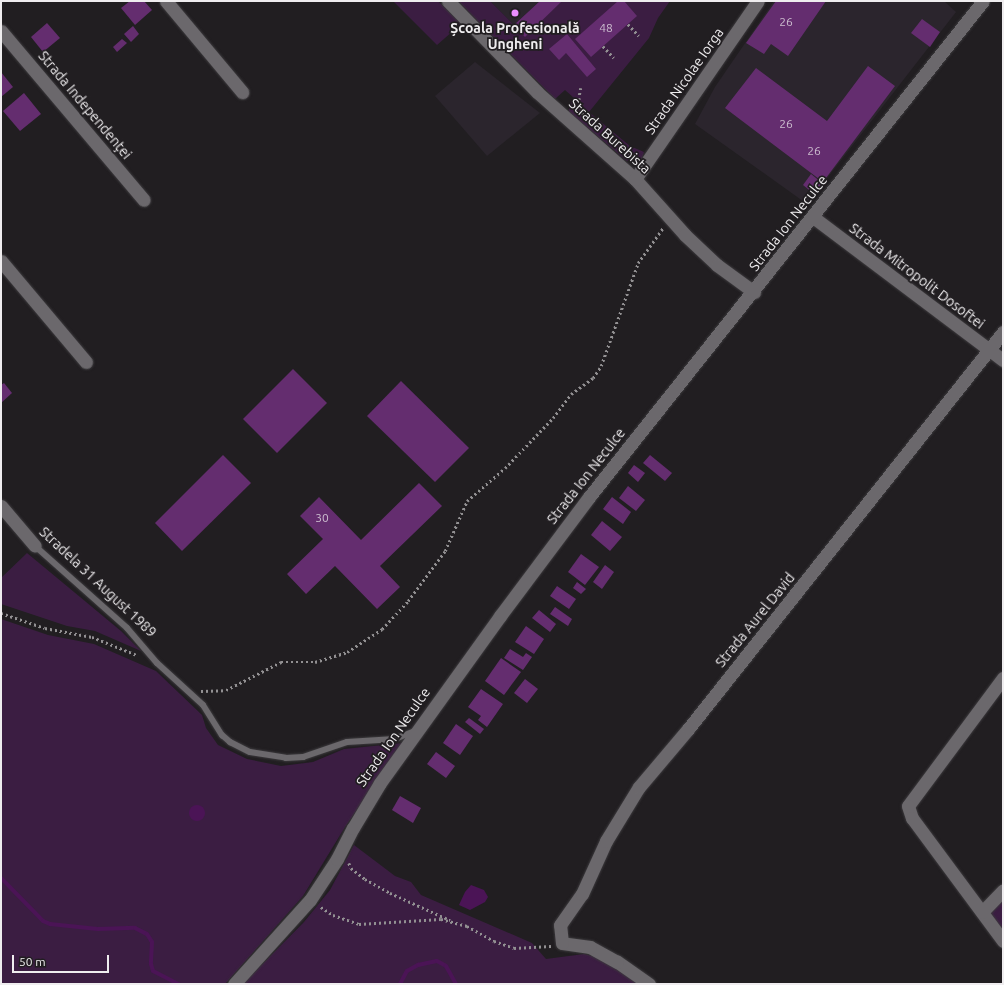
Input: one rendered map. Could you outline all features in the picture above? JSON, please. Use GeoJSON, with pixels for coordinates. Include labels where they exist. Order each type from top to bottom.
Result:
{"type":"FeatureCollection","features":[{"type":"Feature","properties":{"kind":"street"},"geometry":{"type":"LineString","coordinates":[[166,1],[242,92]]}},
{"type":"Feature","properties":{"kind":"street","name":"Strada Burebista"},"geometry":{"type":"LineString","coordinates":[[448,1],[537,92],[635,179],[670,218],[717,265],[754,292]]}},
{"type":"Feature","properties":{"kind":"street","name":"Strada Nicolae Iorga"},"geometry":{"type":"LineString","coordinates":[[635,179],[758,1]]}},
{"type":"Feature","properties":{"kind":"street","name":"Strada Ion Neculce"},"geometry":{"type":"LineString","coordinates":[[234,984],[310,900],[376,789],[589,497],[813,218],[983,1]]}},
{"type":"Feature","properties":{"kind":"street","name":"Strada Independenței"},"geometry":{"type":"LineString","coordinates":[[1,31],[144,200]]}},
{"type":"Feature","properties":{"kind":"street","name":"Strada Mitropolit Dosoftei"},"geometry":{"type":"LineString","coordinates":[[813,218],[1003,360]]}},
{"type":"Feature","properties":{"kind":"street"},"geometry":{"type":"LineString","coordinates":[[1,261],[86,362]]}},
{"type":"Feature","properties":{"kind":"street","name":"Strada Aurel David"},"geometry":{"type":"LineString","coordinates":[[562,943],[560,925],[578,901],[606,841],[639,787],[688,729],[1003,332]]}},
{"type":"Feature","properties":{"kind":"street","name":"Stradela 31 August 1989"},"geometry":{"type":"LineString","coordinates":[[1,506],[35,546]]}},
{"type":"Feature","properties":{"kind":"street"},"geometry":{"type":"LineString","coordinates":[[1003,678],[908,806],[912,818],[1003,941]]}},
{"type":"Feature","properties":{"kind":"street"},"geometry":{"type":"LineString","coordinates":[[982,912],[1003,890]]}},
{"type":"Feature","properties":{"kind":"street"},"geometry":{"type":"LineString","coordinates":[[562,943],[590,947],[649,984]]}},
{"type":"Feature","properties":{"kind":"lane","name":"Stradela 31 August 1989"},"geometry":{"type":"LineString","coordinates":[[35,546],[127,628],[157,663],[203,705],[222,735],[230,742],[250,752],[286,758],[303,757],[347,742],[395,739],[418,730]]}},
{"type":"Feature","properties":{"kind":"path"},"geometry":{"type":"LineString","coordinates":[[628,24],[638,36]]}},
{"type":"Feature","properties":{"kind":"path"},"geometry":{"type":"LineString","coordinates":[[603,46],[614,58]]}},
{"type":"Feature","properties":{"kind":"path"},"geometry":{"type":"LineString","coordinates":[[581,88],[580,108],[588,120]]}},
{"type":"Feature","properties":{"kind":"path"},"geometry":{"type":"LineString","coordinates":[[620,147],[626,152],[649,159]]}},
{"type":"Feature","properties":{"kind":"path"},"geometry":{"type":"LineString","coordinates":[[189,692],[226,690],[254,673],[281,662],[315,662],[347,652],[382,629],[408,601],[445,551],[467,501],[504,468],[553,418],[571,394],[593,378],[601,366],[638,263],[670,218]]}},
{"type":"Feature","properties":{"kind":"path"},"geometry":{"type":"LineString","coordinates":[[1,612],[45,628],[92,637],[157,663]]}},
{"type":"Feature","properties":{"kind":"path"},"geometry":{"type":"LineString","coordinates":[[346,841],[347,857],[351,868],[365,879],[494,941],[514,948],[532,949],[562,943]]}},
{"type":"Feature","properties":{"kind":"path"},"geometry":{"type":"LineString","coordinates":[[310,900],[333,915],[359,924],[434,919],[454,921]]}},
{"type":"Feature","properties":{"kind":"shaded area"},"geometry":{"type":"Polygon","coordinates":[[[393,1],[438,1],[461,24],[437,45],[393,1]]]}},
{"type":"Feature","properties":{"kind":"shaded area"},"geometry":{"type":"Polygon","coordinates":[[[458,1],[490,1],[514,25],[540,1],[670,1],[658,18],[649,38],[589,112],[630,146],[644,152],[641,161],[627,161],[569,112],[569,104],[574,98],[565,90],[555,99],[458,1]]]}},
{"type":"Feature","properties":{"kind":"shaded area","name":"Școala Profesională Ungheni"},"geometry":{"type":"Polygon","coordinates":[[[490,1],[540,1],[514,25],[490,1]]]}},
{"type":"Feature","properties":{"kind":"shaded area"},"geometry":{"type":"Polygon","coordinates":[[[774,1],[944,1],[956,12],[807,204],[695,124],[715,87],[774,1]]]}},
{"type":"Feature","properties":{"kind":"shaded area"},"geometry":{"type":"Polygon","coordinates":[[[475,62],[540,113],[487,156],[435,96],[475,62]]]}},
{"type":"Feature","properties":{"kind":"shaded area"},"geometry":{"type":"Polygon","coordinates":[[[27,553],[121,631],[141,651],[95,631],[67,626],[1,604],[1,578],[27,553]]]}},
{"type":"Feature","properties":{"kind":"shaded area"},"geometry":{"type":"Polygon","coordinates":[[[1,619],[48,635],[94,644],[156,671],[202,715],[206,728],[218,745],[247,759],[281,766],[313,762],[344,749],[403,743],[345,827],[303,896],[225,984],[1,984],[1,619]]]}},
{"type":"Feature","properties":{"kind":"shaded area"},"geometry":{"type":"Polygon","coordinates":[[[197,805],[203,807],[205,813],[203,819],[197,821],[191,819],[189,813],[191,807],[197,805]]]}},
{"type":"Feature","properties":{"kind":"shaded area"},"geometry":{"type":"Polygon","coordinates":[[[354,845],[395,876],[411,882],[421,895],[532,943],[546,959],[584,954],[600,958],[639,984],[243,984],[304,922],[330,890],[354,845]]]}},
{"type":"Feature","properties":{"kind":"shaded area"},"geometry":{"type":"Polygon","coordinates":[[[471,885],[484,890],[488,897],[485,902],[470,910],[459,905],[465,892],[471,885]]]}},
{"type":"Feature","properties":{"kind":"shaded area"},"geometry":{"type":"Polygon","coordinates":[[[1003,900],[1003,934],[990,912],[1003,900]]]}},
{"type":"Feature","properties":{"kind":"building"},"geometry":{"type":"Polygon","coordinates":[[[130,1],[144,1],[152,10],[135,25],[121,8],[130,1]]]}},
{"type":"Feature","properties":{"kind":"building"},"geometry":{"type":"Polygon","coordinates":[[[540,1],[562,1],[525,37],[514,25],[540,1]]]}},
{"type":"Feature","properties":{"kind":"building"},"geometry":{"type":"Polygon","coordinates":[[[618,1],[624,1],[637,16],[591,57],[575,39],[618,1]]]}},
{"type":"Feature","properties":{"kind":"building"},"geometry":{"type":"Polygon","coordinates":[[[776,1],[826,1],[788,56],[771,44],[764,54],[746,43],[776,1]]]}},
{"type":"Feature","properties":{"kind":"building"},"geometry":{"type":"Polygon","coordinates":[[[922,19],[940,32],[930,47],[911,33],[922,19]]]}},
{"type":"Feature","properties":{"kind":"building"},"geometry":{"type":"Polygon","coordinates":[[[47,23],[60,38],[43,52],[31,37],[47,23]]]}},
{"type":"Feature","properties":{"kind":"building"},"geometry":{"type":"Polygon","coordinates":[[[133,26],[139,34],[131,42],[124,34],[133,26]]]}},
{"type":"Feature","properties":{"kind":"building"},"geometry":{"type":"Polygon","coordinates":[[[567,34],[596,69],[587,77],[566,53],[559,60],[549,49],[567,34]]]}},
{"type":"Feature","properties":{"kind":"building"},"geometry":{"type":"Polygon","coordinates":[[[122,39],[127,43],[117,52],[113,47],[122,39]]]}},
{"type":"Feature","properties":{"kind":"building"},"geometry":{"type":"Polygon","coordinates":[[[868,66],[895,86],[823,182],[725,108],[756,68],[827,121],[868,66]]]}},
{"type":"Feature","properties":{"kind":"building"},"geometry":{"type":"Polygon","coordinates":[[[1,72],[13,87],[1,97],[1,72]]]}},
{"type":"Feature","properties":{"kind":"building"},"geometry":{"type":"Polygon","coordinates":[[[24,93],[41,114],[20,131],[3,111],[24,93]]]}},
{"type":"Feature","properties":{"kind":"building"},"geometry":{"type":"Polygon","coordinates":[[[811,174],[822,183],[814,194],[803,185],[811,174]]]}},
{"type":"Feature","properties":{"kind":"building"},"geometry":{"type":"Polygon","coordinates":[[[293,369],[327,403],[277,453],[243,419],[293,369]]]}},
{"type":"Feature","properties":{"kind":"building"},"geometry":{"type":"Polygon","coordinates":[[[401,381],[469,448],[435,482],[367,416],[401,381]]]}},
{"type":"Feature","properties":{"kind":"building"},"geometry":{"type":"Polygon","coordinates":[[[4,383],[12,393],[1,403],[1,385],[4,383]]]}},
{"type":"Feature","properties":{"kind":"building"},"geometry":{"type":"Polygon","coordinates":[[[223,455],[251,483],[182,551],[155,523],[223,455]]]}},
{"type":"Feature","properties":{"kind":"building"},"geometry":{"type":"Polygon","coordinates":[[[650,455],[672,473],[665,481],[643,463],[650,455]]]}},
{"type":"Feature","properties":{"kind":"building"},"geometry":{"type":"Polygon","coordinates":[[[634,465],[645,473],[638,482],[628,473],[634,465]]]}},
{"type":"Feature","properties":{"kind":"building"},"geometry":{"type":"Polygon","coordinates":[[[419,483],[442,506],[380,566],[400,587],[377,609],[335,566],[306,594],[287,574],[323,539],[300,516],[319,497],[361,540],[419,483]]]}},
{"type":"Feature","properties":{"kind":"building"},"geometry":{"type":"Polygon","coordinates":[[[628,486],[645,500],[636,511],[619,498],[628,486]]]}},
{"type":"Feature","properties":{"kind":"building"},"geometry":{"type":"Polygon","coordinates":[[[612,497],[631,512],[623,524],[603,509],[612,497]]]}},
{"type":"Feature","properties":{"kind":"building"},"geometry":{"type":"Polygon","coordinates":[[[602,521],[622,537],[610,551],[591,535],[602,521]]]}},
{"type":"Feature","properties":{"kind":"building"},"geometry":{"type":"Polygon","coordinates":[[[581,554],[599,567],[585,585],[568,572],[581,554]]]}},
{"type":"Feature","properties":{"kind":"building"},"geometry":{"type":"Polygon","coordinates":[[[605,565],[614,572],[602,589],[593,582],[605,565]]]}},
{"type":"Feature","properties":{"kind":"building"},"geometry":{"type":"Polygon","coordinates":[[[577,582],[586,589],[581,594],[573,588],[577,582]]]}},
{"type":"Feature","properties":{"kind":"building"},"geometry":{"type":"Polygon","coordinates":[[[557,586],[576,599],[569,609],[550,596],[557,586]]]}},
{"type":"Feature","properties":{"kind":"building"},"geometry":{"type":"Polygon","coordinates":[[[555,607],[572,619],[568,626],[550,614],[555,607]]]}},
{"type":"Feature","properties":{"kind":"building"},"geometry":{"type":"Polygon","coordinates":[[[539,610],[556,624],[550,632],[532,618],[539,610]]]}},
{"type":"Feature","properties":{"kind":"building"},"geometry":{"type":"Polygon","coordinates":[[[526,626],[544,639],[534,654],[515,642],[526,626]]]}},
{"type":"Feature","properties":{"kind":"building"},"geometry":{"type":"Polygon","coordinates":[[[510,649],[523,657],[526,653],[532,657],[523,670],[504,658],[510,649]]]}},
{"type":"Feature","properties":{"kind":"building"},"geometry":{"type":"Polygon","coordinates":[[[501,658],[521,672],[504,695],[485,681],[501,658]]]}},
{"type":"Feature","properties":{"kind":"building"},"geometry":{"type":"Polygon","coordinates":[[[525,679],[538,689],[527,703],[514,693],[525,679]]]}},
{"type":"Feature","properties":{"kind":"building"},"geometry":{"type":"Polygon","coordinates":[[[481,689],[503,704],[487,727],[478,720],[481,716],[468,707],[481,689]]]}},
{"type":"Feature","properties":{"kind":"building"},"geometry":{"type":"Polygon","coordinates":[[[469,718],[484,729],[480,734],[465,722],[469,718]]]}},
{"type":"Feature","properties":{"kind":"building"},"geometry":{"type":"Polygon","coordinates":[[[456,724],[473,736],[460,755],[443,743],[456,724]]]}},
{"type":"Feature","properties":{"kind":"building"},"geometry":{"type":"Polygon","coordinates":[[[436,752],[455,766],[446,778],[427,764],[436,752]]]}},
{"type":"Feature","properties":{"kind":"building"},"geometry":{"type":"Polygon","coordinates":[[[400,796],[421,808],[413,823],[392,810],[400,796]]]}},
{"type":"Feature","properties":{"kind":"waterway"},"geometry":{"type":"LineString","coordinates":[[1,878],[43,921],[50,924],[98,929],[135,928],[147,934],[152,942],[151,964],[153,971],[179,984]]}},
{"type":"Feature","properties":{"kind":"waterway"},"geometry":{"type":"LineString","coordinates":[[400,984],[407,971],[418,965],[437,961],[446,966],[456,984]]}},
{"type":"Feature","properties":{"kind":"place","name":"Școala Profesională Ungheni"},"geometry":{"type":"Point","coordinates":[515,13]}}]}
